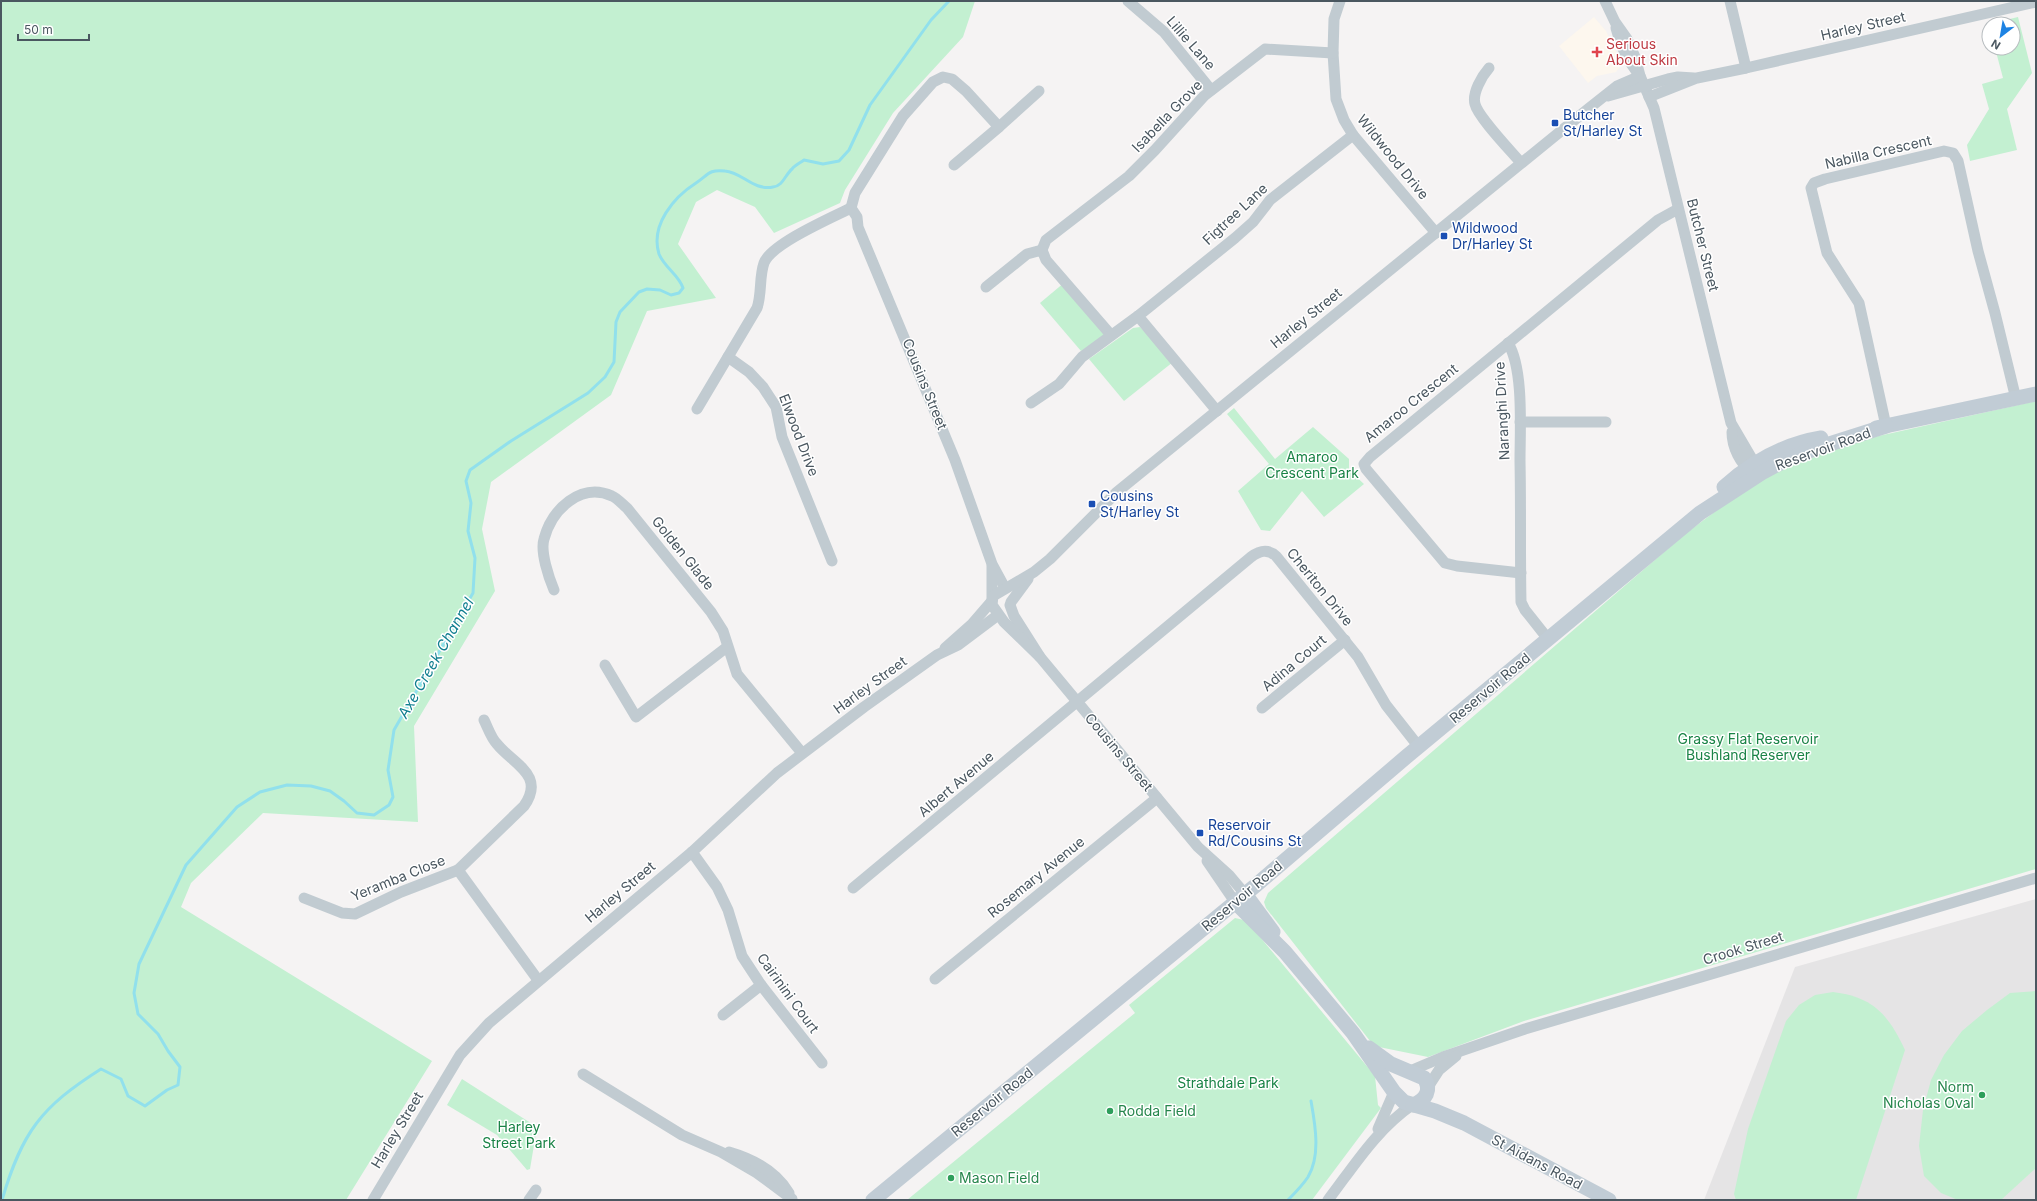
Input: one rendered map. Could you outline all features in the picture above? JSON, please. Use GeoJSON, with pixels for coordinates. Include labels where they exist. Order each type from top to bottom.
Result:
{"type":"FeatureCollection","features":[{"type":"Feature","properties":{"kind":"main road","name":"Reservoir Road"},"geometry":{"type":"LineString","coordinates":[[873,1200],[1240,898],[1700,512],[1753,470],[1886,426],[2036,394]]}},
{"type":"Feature","properties":{"kind":"main road","name":"Cousins Street"},"geometry":{"type":"LineString","coordinates":[[1240,898],[1264,918],[1285,952],[1353,1033],[1394,1092]]}},
{"type":"Feature","properties":{"kind":"main road","name":"Cousins Street"},"geometry":{"type":"LineString","coordinates":[[1353,1033],[1379,1056],[1409,1071]]}},
{"type":"Feature","properties":{"kind":"main road"},"geometry":{"type":"LineString","coordinates":[[1409,1071],[1420,1075],[1428,1087],[1422,1100],[1412,1105],[1404,1102],[1394,1092],[1399,1078],[1409,1071]]}},
{"type":"Feature","properties":{"kind":"main road","name":"St Aidans Road"},"geometry":{"type":"LineString","coordinates":[[1428,1087],[1440,1102],[1464,1123]]}},
{"type":"Feature","properties":{"kind":"main road","name":"St Aidans Road"},"geometry":{"type":"LineString","coordinates":[[1412,1105],[1435,1111],[1464,1123],[1609,1200]]}},
{"type":"Feature","properties":{"kind":"street","name":"Lillie Lane"},"geometry":{"type":"LineString","coordinates":[[1128,1],[1164,32],[1211,90]]}},
{"type":"Feature","properties":{"kind":"street","name":"Wildwood Drive"},"geometry":{"type":"LineString","coordinates":[[1340,1],[1334,19],[1333,53],[1336,99],[1344,120],[1353,135],[1436,233]]}},
{"type":"Feature","properties":{"kind":"street","name":"Butcher Street"},"geometry":{"type":"LineString","coordinates":[[1605,1],[1615,22],[1619,42],[1628,61],[1642,81],[1654,108],[1731,423],[1734,446],[1753,470]]}},
{"type":"Feature","properties":{"kind":"street"},"geometry":{"type":"LineString","coordinates":[[1730,1],[1746,68]]}},
{"type":"Feature","properties":{"kind":"street","name":"Harley Street"},"geometry":{"type":"LineString","coordinates":[[1649,97],[1697,78],[2036,2]]}},
{"type":"Feature","properties":{"kind":"street","name":"Isabella Grove"},"geometry":{"type":"LineString","coordinates":[[1042,250],[1046,240],[1129,176],[1211,90],[1265,49],[1333,53]]}},
{"type":"Feature","properties":{"kind":"street"},"geometry":{"type":"LineString","coordinates":[[1489,68],[1481,80],[1475,96],[1475,104],[1484,118],[1521,163]]}},
{"type":"Feature","properties":{"kind":"street"},"geometry":{"type":"LineString","coordinates":[[697,409],[757,308],[761,290],[762,269],[766,258],[778,246],[851,208],[855,193],[903,116],[933,82],[943,77],[952,79],[966,91],[999,127]]}},
{"type":"Feature","properties":{"kind":"street","name":"Harley Street"},"geometry":{"type":"LineString","coordinates":[[373,1200],[460,1055],[489,1023],[538,980],[692,852],[777,773],[802,753],[938,655],[972,624],[996,594],[1034,572],[1065,546],[1107,501],[1521,163],[1588,109],[1606,97],[1617,86],[1642,81],[1678,77],[1697,78]]}},
{"type":"Feature","properties":{"kind":"street"},"geometry":{"type":"LineString","coordinates":[[954,165],[1039,91]]}},
{"type":"Feature","properties":{"kind":"street","name":"Figtree Lane"},"geometry":{"type":"LineString","coordinates":[[1031,403],[1059,384],[1082,357],[1138,316],[1235,238],[1253,222],[1270,200],[1353,135]]}},
{"type":"Feature","properties":{"kind":"street","name":"Nabilla Crescent"},"geometry":{"type":"LineString","coordinates":[[1886,426],[1859,303],[1827,252],[1811,188],[1814,183],[1825,179],[1944,152],[1953,153],[1958,161],[1978,251],[2016,399]]}},
{"type":"Feature","properties":{"kind":"street","name":"Cousins Street"},"geometry":{"type":"LineString","coordinates":[[851,208],[955,460],[992,564],[1006,588],[1014,616],[1040,657]]}},
{"type":"Feature","properties":{"kind":"street","name":"Naranghi Drive"},"geometry":{"type":"LineString","coordinates":[[1548,639],[1522,605],[1520,422],[1517,369],[1508,343],[1658,220],[1678,209]]}},
{"type":"Feature","properties":{"kind":"street"},"geometry":{"type":"LineString","coordinates":[[986,287],[1028,254],[1042,250],[1046,260],[1111,335]]}},
{"type":"Feature","properties":{"kind":"street"},"geometry":{"type":"LineString","coordinates":[[1138,316],[1217,411]]}},
{"type":"Feature","properties":{"kind":"street","name":"Amaroo Crescent"},"geometry":{"type":"LineString","coordinates":[[1508,343],[1370,457],[1364,466],[1445,563],[1457,566],[1521,573]]}},
{"type":"Feature","properties":{"kind":"street","name":"Elwood Drive"},"geometry":{"type":"LineString","coordinates":[[728,357],[749,372],[764,387],[776,407],[782,437],[832,561]]}},
{"type":"Feature","properties":{"kind":"street"},"geometry":{"type":"LineString","coordinates":[[1520,422],[1606,422]]}},
{"type":"Feature","properties":{"kind":"street","name":"Golden Glade"},"geometry":{"type":"LineString","coordinates":[[554,590],[548,575],[543,540],[550,523],[567,502],[586,492],[613,496],[627,508],[711,612],[723,631],[737,674],[802,753]]}},
{"type":"Feature","properties":{"kind":"street","name":"Cheriton Drive"},"geometry":{"type":"LineString","coordinates":[[1078,703],[1251,557],[1263,551],[1270,552],[1276,556],[1364,665],[1386,705],[1419,747]]}},
{"type":"Feature","properties":{"kind":"street","name":"Cousins Street"},"geometry":{"type":"LineString","coordinates":[[992,564],[991,600],[998,615],[1040,657],[1198,847],[1229,875],[1240,898]]}},
{"type":"Feature","properties":{"kind":"street","name":"Harley Street"},"geometry":{"type":"LineString","coordinates":[[938,655],[958,645],[1011,604],[1034,572]]}},
{"type":"Feature","properties":{"kind":"street","name":"Adina Court"},"geometry":{"type":"LineString","coordinates":[[1262,708],[1344,640]]}},
{"type":"Feature","properties":{"kind":"street"},"geometry":{"type":"LineString","coordinates":[[605,665],[636,717],[727,647]]}},
{"type":"Feature","properties":{"kind":"street","name":"Albert Avenue"},"geometry":{"type":"LineString","coordinates":[[853,888],[1078,703]]}},
{"type":"Feature","properties":{"kind":"street","name":"Yeramba Close"},"geometry":{"type":"LineString","coordinates":[[304,898],[342,913],[355,914],[401,892],[458,870],[524,806],[531,792],[532,781],[525,770],[507,756],[495,743],[484,720]]}},
{"type":"Feature","properties":{"kind":"street","name":"Rosemary Avenue"},"geometry":{"type":"LineString","coordinates":[[935,979],[1156,798]]}},
{"type":"Feature","properties":{"kind":"street","name":"Cairinini Court"},"geometry":{"type":"LineString","coordinates":[[692,852],[717,887],[728,910],[742,956],[761,985],[822,1063]]}},
{"type":"Feature","properties":{"kind":"street","name":"Yeramba Close"},"geometry":{"type":"LineString","coordinates":[[458,870],[538,980]]}},
{"type":"Feature","properties":{"kind":"street","name":"Crook Street"},"geometry":{"type":"LineString","coordinates":[[1409,1071],[1444,1057],[1525,1029],[2036,878]]}},
{"type":"Feature","properties":{"kind":"street"},"geometry":{"type":"LineString","coordinates":[[723,1015],[761,985]]}},
{"type":"Feature","properties":{"kind":"street","name":"Crook Street"},"geometry":{"type":"LineString","coordinates":[[1428,1087],[1440,1070],[1461,1052]]}},
{"type":"Feature","properties":{"kind":"street"},"geometry":{"type":"LineString","coordinates":[[583,1074],[682,1135],[759,1169],[782,1194],[793,1199]]}},
{"type":"Feature","properties":{"kind":"street"},"geometry":{"type":"LineString","coordinates":[[1374,1138],[1394,1092]]}},
{"type":"Feature","properties":{"kind":"street"},"geometry":{"type":"LineString","coordinates":[[1329,1200],[1374,1138],[1394,1118],[1412,1105]]}},
{"type":"Feature","properties":{"kind":"street"},"geometry":{"type":"LineString","coordinates":[[529,1200],[536,1190]]}},
{"type":"Feature","properties":{"kind":"shaded area"},"geometry":{"type":"Polygon","coordinates":[[[1594,17],[1606,31],[1619,58],[1620,67],[1616,72],[1597,76],[1588,83],[1559,46],[1594,17]]]}},
{"type":"Feature","properties":{"kind":"shaded area"},"geometry":{"type":"Polygon","coordinates":[[[2036,899],[2036,1200],[1704,1200],[1795,967],[2036,899]]]}},
{"type":"Feature","properties":{"kind":"green space"},"geometry":{"type":"Polygon","coordinates":[[[1,1],[975,1],[963,37],[893,113],[845,190],[840,203],[774,233],[755,207],[717,190],[696,202],[678,244],[716,298],[647,311],[611,395],[491,482],[482,529],[495,591],[414,726],[418,822],[263,813],[191,883],[181,907],[432,1061],[346,1200],[1,1200],[1,1]]]}},
{"type":"Feature","properties":{"kind":"green space"},"geometry":{"type":"Polygon","coordinates":[[[2021,29],[2032,73],[2007,109],[2017,150],[1970,161],[1967,145],[1989,109],[1982,84],[2003,78],[1997,56],[2021,56],[2021,29]]]}},
{"type":"Feature","properties":{"kind":"green space"},"geometry":{"type":"Polygon","coordinates":[[[1065,282],[1108,334],[1081,351],[1040,303],[1065,282]]]}},
{"type":"Feature","properties":{"kind":"green space"},"geometry":{"type":"Polygon","coordinates":[[[1140,327],[1173,362],[1124,401],[1089,359],[1133,328],[1140,327]]]}},
{"type":"Feature","properties":{"kind":"green space","name":"Grassy Flat Reservoir Bushland Reserver"},"geometry":{"type":"Polygon","coordinates":[[[2036,401],[2036,869],[1524,1021],[1428,1057],[1374,1046],[1266,908],[1264,902],[1268,893],[1685,534],[1760,478],[1856,441],[2036,401]]]}},
{"type":"Feature","properties":{"kind":"green space","name":"Amaroo Crescent Park"},"geometry":{"type":"Polygon","coordinates":[[[1234,408],[1275,459],[1313,427],[1349,459],[1349,470],[1364,484],[1324,517],[1302,491],[1270,531],[1261,530],[1238,491],[1269,464],[1227,414],[1234,408]]]}},
{"type":"Feature","properties":{"kind":"green space","name":"Strathdale Park"},"geometry":{"type":"Polygon","coordinates":[[[1235,918],[1244,920],[1251,926],[1375,1076],[1378,1105],[1381,1108],[1312,1200],[907,1200],[1135,1013],[1129,1005],[1235,918]]]}},
{"type":"Feature","properties":{"kind":"green space","name":"Norm Nicholas Oval"},"geometry":{"type":"Polygon","coordinates":[[[2036,991],[2036,1168],[2001,1200],[1958,1200],[1941,1193],[1924,1176],[1919,1146],[1923,1110],[1931,1080],[1944,1055],[1962,1031],[2010,993],[2036,991]]]}},
{"type":"Feature","properties":{"kind":"green space"},"geometry":{"type":"Polygon","coordinates":[[[1833,992],[1859,998],[1878,1009],[1892,1026],[1905,1050],[1856,1200],[1736,1200],[1734,1194],[1748,1129],[1786,1021],[1799,1005],[1815,995],[1833,992]]]}},
{"type":"Feature","properties":{"kind":"green space","name":"Harley Street Park"},"geometry":{"type":"Polygon","coordinates":[[[462,1079],[537,1127],[530,1169],[527,1170],[497,1135],[447,1105],[462,1079]]]}},
{"type":"Feature","properties":{"kind":"waterway","name":"Axe Creek Channel"},"geometry":{"type":"LineString","coordinates":[[2,1200],[17,1156],[36,1123],[63,1096],[101,1069],[121,1079],[128,1096],[145,1106],[167,1090],[178,1085],[180,1067],[158,1034],[138,1014],[134,993],[139,964],[186,865],[237,807],[260,792],[287,785],[311,786],[330,791],[357,813],[374,815],[389,805],[393,797],[388,770],[394,730],[473,593],[475,558],[468,531],[471,503],[466,481],[470,470],[511,441],[588,393],[605,377],[614,362],[616,322],[620,312],[639,292],[647,289],[660,290],[671,295],[679,293],[683,288],[678,279],[661,259],[657,243],[661,222],[672,204],[688,189],[709,173],[715,171],[731,172],[754,184],[766,188],[779,185],[790,171],[804,160],[823,164],[839,161],[849,150],[870,105],[931,20],[949,1]]}},
{"type":"Feature","properties":{"kind":"waterway"},"geometry":{"type":"LineString","coordinates":[[1288,1200],[1308,1177],[1315,1159],[1316,1139],[1311,1101]]}},
{"type":"Feature","properties":{"kind":"place","name":"Serious About Skin"},"geometry":{"type":"Point","coordinates":[1597,52]}},
{"type":"Feature","properties":{"kind":"place","name":"Butcher St/Harley St"},"geometry":{"type":"Point","coordinates":[1555,123]}},
{"type":"Feature","properties":{"kind":"place","name":"Wildwood Dr/Harley St"},"geometry":{"type":"Point","coordinates":[1444,236]}},
{"type":"Feature","properties":{"kind":"place","name":"Cousins St/Harley St"},"geometry":{"type":"Point","coordinates":[1092,504]}},
{"type":"Feature","properties":{"kind":"place","name":"Reservoir Rd/Cousins St"},"geometry":{"type":"Point","coordinates":[1200,833]}},
{"type":"Feature","properties":{"kind":"place","name":"Norm Nicholas Oval"},"geometry":{"type":"Point","coordinates":[1982,1095]}},
{"type":"Feature","properties":{"kind":"place","name":"Rodda Field"},"geometry":{"type":"Point","coordinates":[1110,1111]}},
{"type":"Feature","properties":{"kind":"place","name":"Mason Field"},"geometry":{"type":"Point","coordinates":[951,1178]}}]}
